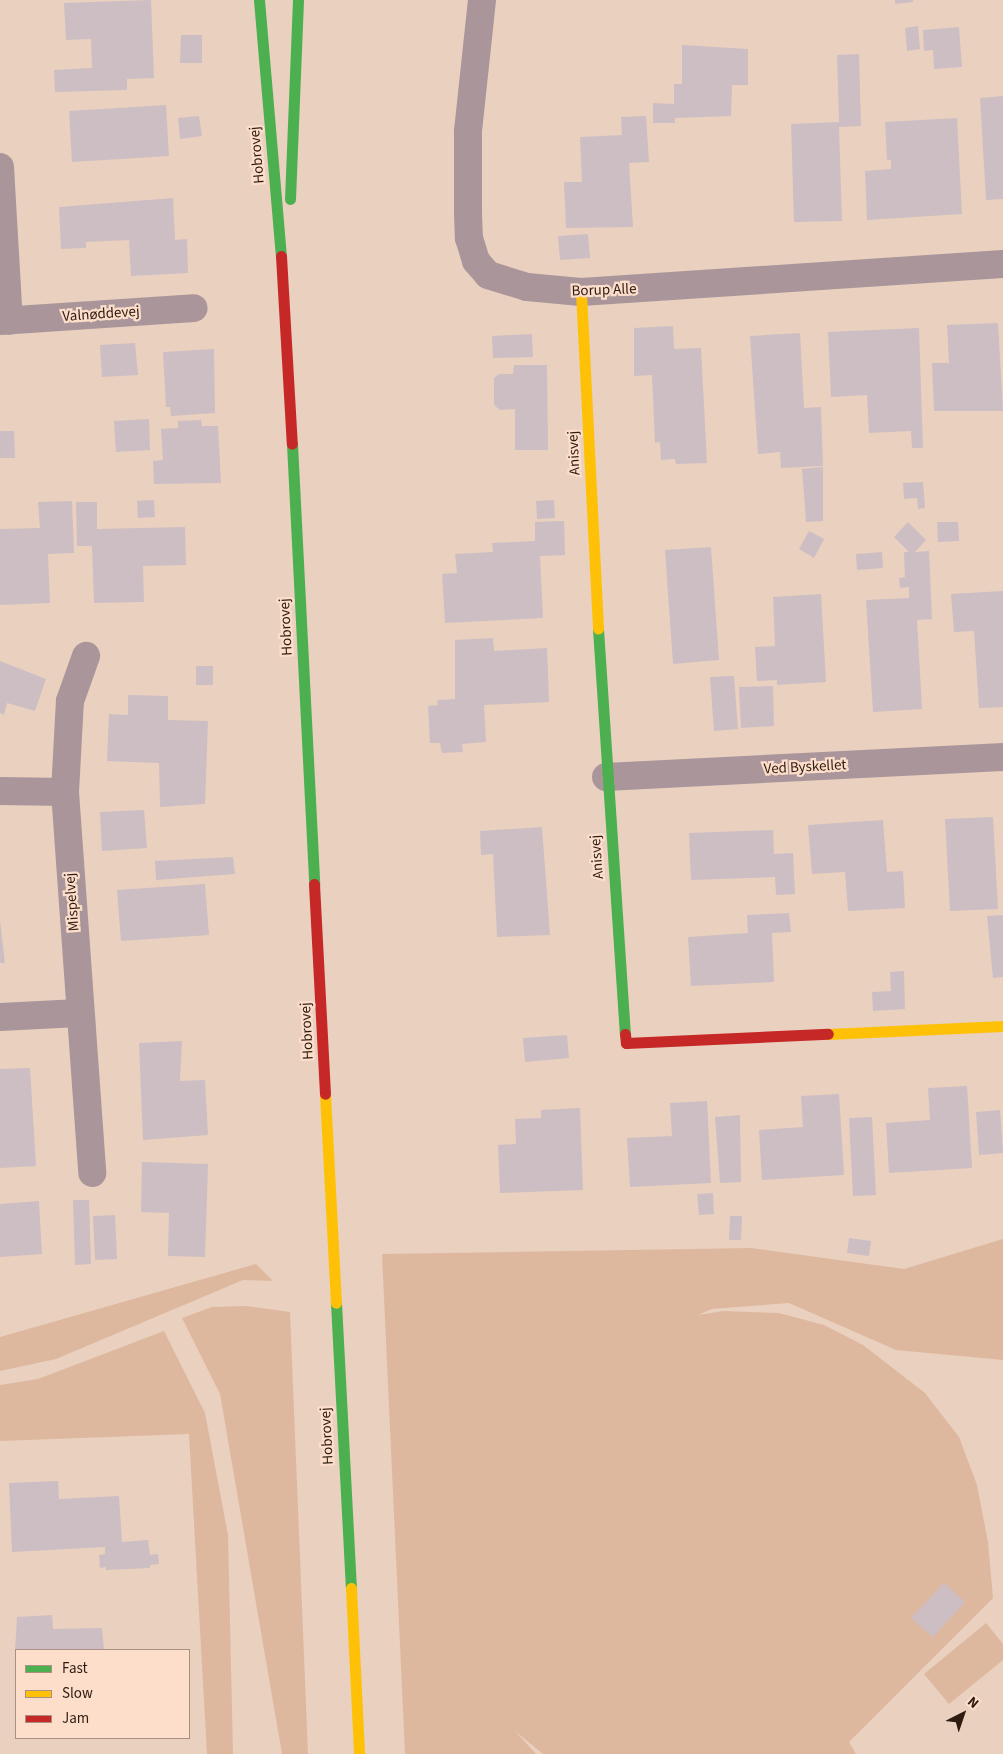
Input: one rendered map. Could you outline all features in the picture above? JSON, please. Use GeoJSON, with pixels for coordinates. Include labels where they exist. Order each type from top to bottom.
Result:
{"type":"FeatureCollection","features":[{"type":"Feature","properties":{"kind":"main road","name":"Hobrovej"},"geometry":{"type":"LineString","coordinates":[[259,0],[285,307],[359,1754]]}},
{"type":"Feature","properties":{"kind":"main road","name":"Hobrovej"},"geometry":{"type":"LineString","coordinates":[[285,307],[298,0]]}},
{"type":"Feature","properties":{"kind":"main road","name":"Anisvej"},"geometry":{"type":"LineString","coordinates":[[581,292],[606,777],[626,1043],[1003,1026]]}},
{"type":"Feature","properties":{"kind":"street","name":"Borup Alle"},"geometry":{"type":"LineString","coordinates":[[482,0],[468,132],[468,230],[474,253],[488,275],[504,282],[581,292],[1003,264]]}},
{"type":"Feature","properties":{"kind":"street","name":"Valnøddevej"},"geometry":{"type":"LineString","coordinates":[[0,167],[4,321],[194,308]]}},
{"type":"Feature","properties":{"kind":"street","name":"Mispelvej"},"geometry":{"type":"LineString","coordinates":[[86,656],[70,701],[65,792],[79,1013],[92,1173]]}},
{"type":"Feature","properties":{"kind":"street","name":"Ved Byskellet"},"geometry":{"type":"LineString","coordinates":[[606,777],[1003,757]]}},
{"type":"Feature","properties":{"kind":"street"},"geometry":{"type":"LineString","coordinates":[[0,791],[65,792]]}},
{"type":"Feature","properties":{"kind":"street"},"geometry":{"type":"LineString","coordinates":[[0,1017],[79,1013]]}},
{"type":"Feature","properties":{"kind":"shaded area"},"geometry":{"type":"Polygon","coordinates":[[[1003,1239],[1003,1360],[896,1350],[789,1303],[712,1309],[698,1315],[723,1311],[779,1313],[824,1325],[863,1345],[925,1393],[959,1437],[977,1485],[988,1542],[993,1598],[849,1742],[856,1754],[543,1754],[515,1731],[536,1754],[405,1754],[382,1254],[751,1248],[904,1269],[1003,1239]]]}},
{"type":"Feature","properties":{"kind":"shaded area"},"geometry":{"type":"Polygon","coordinates":[[[256,1264],[273,1281],[243,1280],[56,1359],[0,1371],[0,1337],[256,1264]]]}},
{"type":"Feature","properties":{"kind":"shaded area"},"geometry":{"type":"Polygon","coordinates":[[[246,1306],[290,1312],[308,1754],[282,1754],[220,1394],[182,1318],[212,1307],[246,1306]]]}},
{"type":"Feature","properties":{"kind":"shaded area"},"geometry":{"type":"Polygon","coordinates":[[[164,1331],[205,1413],[228,1535],[233,1754],[207,1754],[189,1434],[0,1441],[0,1385],[38,1379],[164,1331]]]}},
{"type":"Feature","properties":{"kind":"shaded area"},"geometry":{"type":"Polygon","coordinates":[[[986,1623],[1003,1644],[1003,1660],[949,1704],[924,1674],[986,1623]]]}},
{"type":"Feature","properties":{"kind":"building"},"geometry":{"type":"Polygon","coordinates":[[[151,0],[154,78],[127,79],[127,90],[55,92],[54,70],[92,68],[91,39],[66,40],[64,3],[151,0]]]}},
{"type":"Feature","properties":{"kind":"building"},"geometry":{"type":"Polygon","coordinates":[[[895,0],[913,0],[913,2],[895,4],[895,0]]]}},
{"type":"Feature","properties":{"kind":"building"},"geometry":{"type":"Polygon","coordinates":[[[918,26],[920,49],[907,51],[905,28],[918,26]]]}},
{"type":"Feature","properties":{"kind":"building"},"geometry":{"type":"Polygon","coordinates":[[[959,27],[962,67],[934,69],[933,50],[924,51],[923,30],[959,27]]]}},
{"type":"Feature","properties":{"kind":"building"},"geometry":{"type":"Polygon","coordinates":[[[181,35],[202,35],[202,63],[180,63],[181,35]]]}},
{"type":"Feature","properties":{"kind":"building"},"geometry":{"type":"Polygon","coordinates":[[[682,45],[748,49],[748,85],[732,85],[731,116],[675,118],[675,123],[653,123],[653,103],[674,104],[674,84],[682,84],[682,45]]]}},
{"type":"Feature","properties":{"kind":"building"},"geometry":{"type":"Polygon","coordinates":[[[859,54],[861,126],[839,127],[842,221],[794,222],[791,124],[839,122],[837,55],[859,54]]]}},
{"type":"Feature","properties":{"kind":"building"},"geometry":{"type":"Polygon","coordinates":[[[1003,96],[1003,199],[986,200],[980,98],[1003,96]]]}},
{"type":"Feature","properties":{"kind":"building"},"geometry":{"type":"Polygon","coordinates":[[[166,105],[169,156],[72,162],[69,111],[166,105]]]}},
{"type":"Feature","properties":{"kind":"building"},"geometry":{"type":"Polygon","coordinates":[[[199,116],[202,136],[180,139],[178,118],[199,116]]]}},
{"type":"Feature","properties":{"kind":"building"},"geometry":{"type":"Polygon","coordinates":[[[646,116],[649,162],[629,163],[633,227],[566,228],[564,182],[582,182],[580,137],[622,135],[621,117],[646,116]]]}},
{"type":"Feature","properties":{"kind":"building"},"geometry":{"type":"Polygon","coordinates":[[[957,118],[962,214],[867,220],[865,171],[891,169],[891,160],[887,160],[885,122],[957,118]]]}},
{"type":"Feature","properties":{"kind":"building"},"geometry":{"type":"Polygon","coordinates":[[[173,198],[175,240],[187,239],[188,273],[131,276],[129,240],[86,242],[86,248],[61,249],[59,207],[173,198]]]}},
{"type":"Feature","properties":{"kind":"building"},"geometry":{"type":"Polygon","coordinates":[[[588,234],[590,258],[560,260],[558,236],[588,234]]]}},
{"type":"Feature","properties":{"kind":"building"},"geometry":{"type":"Polygon","coordinates":[[[998,323],[1003,411],[934,411],[932,363],[949,363],[947,325],[998,323]]]}},
{"type":"Feature","properties":{"kind":"building"},"geometry":{"type":"Polygon","coordinates":[[[673,326],[674,349],[701,348],[707,463],[676,464],[675,459],[661,460],[660,442],[655,443],[652,375],[634,376],[634,328],[673,326]]]}},
{"type":"Feature","properties":{"kind":"building"},"geometry":{"type":"Polygon","coordinates":[[[919,328],[923,448],[912,448],[911,431],[869,433],[867,395],[831,397],[828,332],[919,328]]]}},
{"type":"Feature","properties":{"kind":"building"},"geometry":{"type":"Polygon","coordinates":[[[800,333],[804,408],[821,407],[823,466],[781,468],[780,452],[758,454],[750,336],[800,333]]]}},
{"type":"Feature","properties":{"kind":"building"},"geometry":{"type":"Polygon","coordinates":[[[532,334],[533,357],[493,358],[492,336],[532,334]]]}},
{"type":"Feature","properties":{"kind":"building"},"geometry":{"type":"Polygon","coordinates":[[[135,343],[138,375],[102,377],[100,345],[135,343]]]}},
{"type":"Feature","properties":{"kind":"building"},"geometry":{"type":"Polygon","coordinates":[[[214,349],[215,413],[171,416],[170,407],[166,407],[163,352],[214,349]]]}},
{"type":"Feature","properties":{"kind":"building"},"geometry":{"type":"Polygon","coordinates":[[[514,365],[547,365],[548,450],[515,450],[515,409],[500,410],[494,405],[494,378],[499,374],[513,374],[514,365]]]}},
{"type":"Feature","properties":{"kind":"building"},"geometry":{"type":"Polygon","coordinates":[[[149,419],[150,450],[116,452],[114,421],[149,419]]]}},
{"type":"Feature","properties":{"kind":"building"},"geometry":{"type":"Polygon","coordinates":[[[201,420],[202,426],[218,426],[221,483],[154,484],[153,461],[163,460],[161,429],[178,428],[178,421],[201,420]]]}},
{"type":"Feature","properties":{"kind":"building"},"geometry":{"type":"Polygon","coordinates":[[[0,431],[14,431],[15,458],[0,458],[0,431]]]}},
{"type":"Feature","properties":{"kind":"building"},"geometry":{"type":"Polygon","coordinates":[[[823,467],[823,521],[806,522],[802,469],[823,467]]]}},
{"type":"Feature","properties":{"kind":"building"},"geometry":{"type":"Polygon","coordinates":[[[923,482],[925,508],[918,509],[917,498],[904,499],[903,483],[923,482]]]}},
{"type":"Feature","properties":{"kind":"building"},"geometry":{"type":"Polygon","coordinates":[[[154,500],[155,517],[138,518],[137,501],[154,500]]]}},
{"type":"Feature","properties":{"kind":"building"},"geometry":{"type":"Polygon","coordinates":[[[554,500],[555,518],[537,519],[536,501],[554,500]]]}},
{"type":"Feature","properties":{"kind":"building"},"geometry":{"type":"Polygon","coordinates":[[[72,501],[74,553],[48,554],[50,603],[0,605],[0,529],[40,528],[38,502],[72,501]]]}},
{"type":"Feature","properties":{"kind":"building"},"geometry":{"type":"Polygon","coordinates":[[[76,502],[97,502],[97,529],[185,527],[186,565],[143,566],[144,602],[94,603],[92,546],[77,546],[76,502]]]}},
{"type":"Feature","properties":{"kind":"building"},"geometry":{"type":"Polygon","coordinates":[[[564,521],[565,555],[540,556],[543,618],[445,623],[442,574],[457,573],[455,554],[493,552],[492,543],[535,541],[535,522],[564,521]]]}},
{"type":"Feature","properties":{"kind":"building"},"geometry":{"type":"Polygon","coordinates":[[[908,522],[926,540],[915,552],[929,551],[932,619],[917,620],[922,709],[873,712],[866,600],[909,598],[909,587],[900,588],[899,578],[905,577],[904,552],[909,552],[894,537],[908,522]]]}},
{"type":"Feature","properties":{"kind":"building"},"geometry":{"type":"Polygon","coordinates":[[[937,522],[958,522],[959,541],[938,542],[937,522]]]}},
{"type":"Feature","properties":{"kind":"building"},"geometry":{"type":"Polygon","coordinates":[[[809,531],[824,539],[814,558],[799,549],[809,531]]]}},
{"type":"Feature","properties":{"kind":"building"},"geometry":{"type":"Polygon","coordinates":[[[711,547],[719,660],[673,664],[665,550],[711,547]]]}},
{"type":"Feature","properties":{"kind":"building"},"geometry":{"type":"Polygon","coordinates":[[[882,552],[883,568],[857,570],[856,554],[882,552]]]}},
{"type":"Feature","properties":{"kind":"building"},"geometry":{"type":"Polygon","coordinates":[[[1003,591],[1003,707],[979,708],[974,631],[954,632],[951,594],[1003,591]]]}},
{"type":"Feature","properties":{"kind":"building"},"geometry":{"type":"Polygon","coordinates":[[[821,594],[826,682],[777,685],[777,680],[757,681],[755,647],[775,646],[773,597],[821,594]]]}},
{"type":"Feature","properties":{"kind":"building"},"geometry":{"type":"Polygon","coordinates":[[[493,638],[494,651],[547,648],[549,702],[484,705],[486,742],[462,744],[463,752],[442,753],[440,743],[430,743],[428,706],[438,705],[437,700],[455,699],[455,640],[493,638]]]}},
{"type":"Feature","properties":{"kind":"building"},"geometry":{"type":"Polygon","coordinates":[[[0,661],[46,679],[35,711],[7,703],[4,715],[0,713],[0,661]]]}},
{"type":"Feature","properties":{"kind":"building"},"geometry":{"type":"Polygon","coordinates":[[[196,666],[213,666],[213,685],[196,685],[196,666]]]}},
{"type":"Feature","properties":{"kind":"building"},"geometry":{"type":"Polygon","coordinates":[[[734,676],[738,729],[714,731],[710,677],[734,676]]]}},
{"type":"Feature","properties":{"kind":"building"},"geometry":{"type":"Polygon","coordinates":[[[773,686],[774,726],[741,728],[739,687],[773,686]]]}},
{"type":"Feature","properties":{"kind":"building"},"geometry":{"type":"Polygon","coordinates":[[[128,695],[168,696],[168,720],[208,721],[205,804],[160,807],[159,763],[107,761],[109,714],[128,715],[128,695]]]}},
{"type":"Feature","properties":{"kind":"building"},"geometry":{"type":"Polygon","coordinates":[[[144,810],[147,848],[102,851],[100,812],[144,810]]]}},
{"type":"Feature","properties":{"kind":"building"},"geometry":{"type":"Polygon","coordinates":[[[993,817],[998,909],[950,911],[945,819],[993,817]]]}},
{"type":"Feature","properties":{"kind":"building"},"geometry":{"type":"Polygon","coordinates":[[[883,820],[887,872],[903,871],[905,908],[848,911],[845,872],[812,874],[808,825],[883,820]]]}},
{"type":"Feature","properties":{"kind":"building"},"geometry":{"type":"Polygon","coordinates":[[[542,827],[550,935],[497,937],[493,854],[481,855],[480,831],[542,827]]]}},
{"type":"Feature","properties":{"kind":"building"},"geometry":{"type":"Polygon","coordinates":[[[773,830],[774,854],[793,853],[795,894],[776,895],[775,877],[691,880],[689,833],[773,830]]]}},
{"type":"Feature","properties":{"kind":"building"},"geometry":{"type":"Polygon","coordinates":[[[233,857],[235,874],[156,880],[155,861],[233,857]]]}},
{"type":"Feature","properties":{"kind":"building"},"geometry":{"type":"Polygon","coordinates":[[[205,884],[209,935],[121,941],[117,890],[205,884]]]}},
{"type":"Feature","properties":{"kind":"building"},"geometry":{"type":"Polygon","coordinates":[[[789,913],[791,932],[772,933],[774,982],[691,986],[688,937],[748,933],[747,915],[789,913]]]}},
{"type":"Feature","properties":{"kind":"building"},"geometry":{"type":"Polygon","coordinates":[[[1003,915],[1003,977],[993,978],[987,916],[1003,915]]]}},
{"type":"Feature","properties":{"kind":"building"},"geometry":{"type":"Polygon","coordinates":[[[0,921],[5,963],[0,963],[0,921]]]}},
{"type":"Feature","properties":{"kind":"building"},"geometry":{"type":"Polygon","coordinates":[[[904,971],[905,1009],[873,1011],[872,992],[891,991],[890,972],[904,971]]]}},
{"type":"Feature","properties":{"kind":"building"},"geometry":{"type":"Polygon","coordinates":[[[567,1035],[569,1058],[525,1062],[523,1038],[567,1035]]]}},
{"type":"Feature","properties":{"kind":"building"},"geometry":{"type":"Polygon","coordinates":[[[182,1041],[180,1081],[205,1080],[208,1135],[143,1140],[139,1043],[182,1041]]]}},
{"type":"Feature","properties":{"kind":"building"},"geometry":{"type":"Polygon","coordinates":[[[30,1068],[36,1166],[0,1168],[0,1069],[30,1068]]]}},
{"type":"Feature","properties":{"kind":"building"},"geometry":{"type":"Polygon","coordinates":[[[967,1086],[972,1168],[889,1173],[886,1123],[930,1120],[928,1088],[967,1086]]]}},
{"type":"Feature","properties":{"kind":"building"},"geometry":{"type":"Polygon","coordinates":[[[839,1094],[844,1175],[762,1180],[759,1130],[803,1127],[801,1096],[839,1094]]]}},
{"type":"Feature","properties":{"kind":"building"},"geometry":{"type":"Polygon","coordinates":[[[707,1101],[711,1183],[630,1187],[627,1138],[672,1136],[670,1103],[707,1101]]]}},
{"type":"Feature","properties":{"kind":"building"},"geometry":{"type":"Polygon","coordinates":[[[580,1108],[583,1190],[500,1193],[498,1145],[516,1144],[515,1119],[541,1118],[541,1110],[580,1108]]]}},
{"type":"Feature","properties":{"kind":"building"},"geometry":{"type":"Polygon","coordinates":[[[1000,1110],[1003,1153],[979,1155],[976,1112],[1000,1110]]]}},
{"type":"Feature","properties":{"kind":"building"},"geometry":{"type":"Polygon","coordinates":[[[740,1115],[741,1182],[720,1183],[715,1117],[740,1115]]]}},
{"type":"Feature","properties":{"kind":"building"},"geometry":{"type":"Polygon","coordinates":[[[872,1117],[876,1195],[853,1196],[849,1118],[872,1117]]]}},
{"type":"Feature","properties":{"kind":"building"},"geometry":{"type":"Polygon","coordinates":[[[142,1162],[208,1164],[205,1257],[168,1256],[169,1213],[141,1212],[142,1162]]]}},
{"type":"Feature","properties":{"kind":"building"},"geometry":{"type":"Polygon","coordinates":[[[713,1193],[714,1214],[699,1215],[697,1194],[713,1193]]]}},
{"type":"Feature","properties":{"kind":"building"},"geometry":{"type":"Polygon","coordinates":[[[73,1200],[89,1200],[91,1264],[75,1265],[73,1200]]]}},
{"type":"Feature","properties":{"kind":"building"},"geometry":{"type":"Polygon","coordinates":[[[39,1201],[42,1254],[0,1257],[0,1204],[39,1201]]]}},
{"type":"Feature","properties":{"kind":"building"},"geometry":{"type":"Polygon","coordinates":[[[115,1215],[117,1259],[95,1260],[93,1216],[115,1215]]]}},
{"type":"Feature","properties":{"kind":"building"},"geometry":{"type":"Polygon","coordinates":[[[730,1216],[742,1216],[741,1240],[729,1240],[730,1216]]]}},
{"type":"Feature","properties":{"kind":"building"},"geometry":{"type":"Polygon","coordinates":[[[849,1238],[871,1241],[869,1256],[847,1253],[849,1238]]]}},
{"type":"Feature","properties":{"kind":"building"},"geometry":{"type":"Polygon","coordinates":[[[58,1481],[59,1499],[119,1496],[122,1542],[148,1540],[150,1555],[158,1554],[159,1564],[150,1565],[150,1568],[106,1570],[106,1567],[100,1568],[99,1555],[105,1554],[105,1547],[12,1552],[9,1483],[58,1481]]]}},
{"type":"Feature","properties":{"kind":"building"},"geometry":{"type":"Polygon","coordinates":[[[944,1583],[965,1602],[933,1637],[911,1618],[944,1583]]]}},
{"type":"Feature","properties":{"kind":"building"},"geometry":{"type":"Polygon","coordinates":[[[52,1615],[53,1629],[102,1628],[104,1649],[15,1649],[17,1617],[52,1615]]]}},
{"type":"Feature","properties":{"kind":"traffic: fast"},"geometry":{"type":"LineString","coordinates":[[259,0],[281,256]]}},
{"type":"Feature","properties":{"kind":"traffic: fast"},"geometry":{"type":"LineString","coordinates":[[290,199],[298,0]]}},
{"type":"Feature","properties":{"kind":"traffic: fast"},"geometry":{"type":"LineString","coordinates":[[292,444],[314,884]]}},
{"type":"Feature","properties":{"kind":"traffic: fast"},"geometry":{"type":"LineString","coordinates":[[598,629],[625,1034]]}},
{"type":"Feature","properties":{"kind":"traffic: fast"},"geometry":{"type":"LineString","coordinates":[[336,1303],[351,1588]]}},
{"type":"Feature","properties":{"kind":"traffic: slow"},"geometry":{"type":"LineString","coordinates":[[581,292],[598,629]]}},
{"type":"Feature","properties":{"kind":"traffic: slow"},"geometry":{"type":"LineString","coordinates":[[828,1034],[1003,1026]]}},
{"type":"Feature","properties":{"kind":"traffic: slow"},"geometry":{"type":"LineString","coordinates":[[325,1094],[336,1303]]}},
{"type":"Feature","properties":{"kind":"traffic: slow"},"geometry":{"type":"LineString","coordinates":[[351,1588],[359,1754]]}},
{"type":"Feature","properties":{"kind":"traffic: jam"},"geometry":{"type":"LineString","coordinates":[[281,256],[292,444]]}},
{"type":"Feature","properties":{"kind":"traffic: jam"},"geometry":{"type":"LineString","coordinates":[[314,884],[325,1094]]}},
{"type":"Feature","properties":{"kind":"traffic: jam"},"geometry":{"type":"LineString","coordinates":[[625,1034],[626,1043],[828,1034]]}}]}
